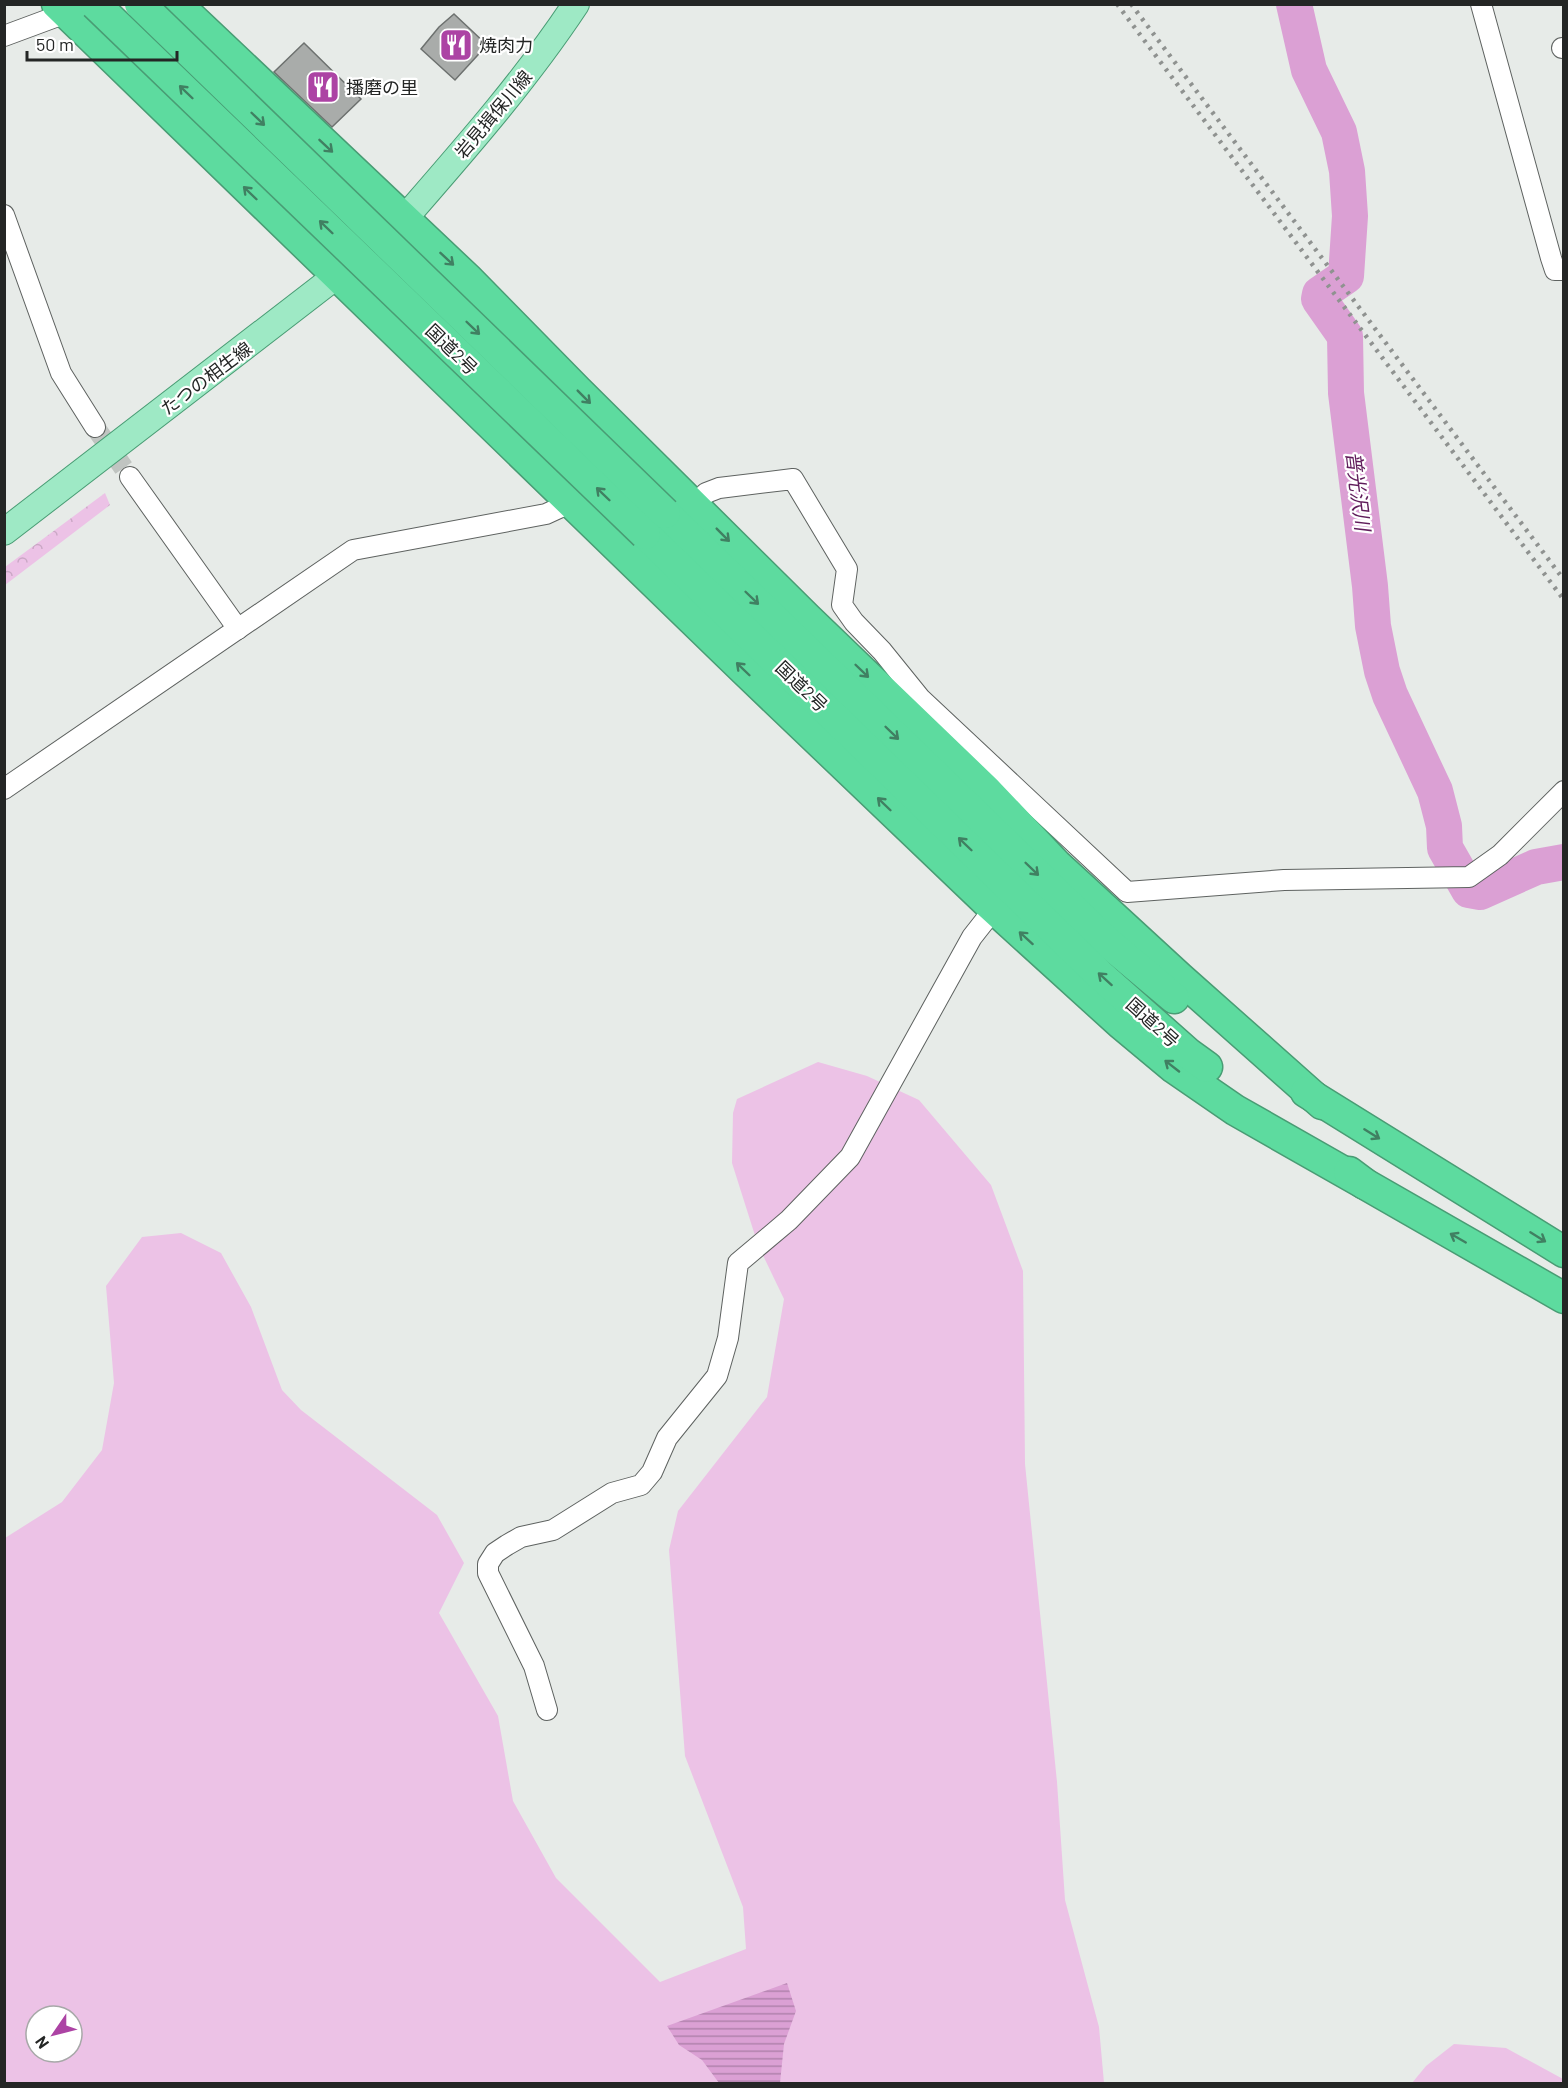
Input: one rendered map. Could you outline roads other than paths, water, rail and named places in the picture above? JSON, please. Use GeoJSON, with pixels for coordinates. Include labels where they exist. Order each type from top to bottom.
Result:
{"type":"FeatureCollection","features":[{"type":"Feature","properties":{"kind":"highway","name":"国道2号"},"geometry":{"type":"LineString","coordinates":[[95,4],[1105,940],[1193,1014],[1322,1104],[1563,1252]]}},
{"type":"Feature","properties":{"kind":"highway","name":"国道2号"},"geometry":{"type":"LineString","coordinates":[[141,4],[1101,976],[1189,1054],[1365,1184],[1563,1298]]}},
{"type":"Feature","properties":{"kind":"highway"},"geometry":{"type":"LineString","coordinates":[[177,4],[469,280],[693,506],[974,762],[1057,865],[1322,1104]]}},
{"type":"Feature","properties":{"kind":"highway"},"geometry":{"type":"LineString","coordinates":[[66,7],[337,277],[994,909],[1120,1023],[1174,1068],[1235,1110],[1365,1184]]}},
{"type":"Feature","properties":{"kind":"main road","name":"岩見揖保川線"},"geometry":{"type":"LineString","coordinates":[[404,219],[493,117],[549,46],[576,4]]}},
{"type":"Feature","properties":{"kind":"main road","name":"たつの相生線"},"geometry":{"type":"LineString","coordinates":[[4,532],[337,277],[404,219]]}},
{"type":"Feature","properties":{"kind":"street"},"geometry":{"type":"LineString","coordinates":[[1481,4],[1551,258],[1555,270],[1563,270]]}},
{"type":"Feature","properties":{"kind":"street"},"geometry":{"type":"LineString","coordinates":[[4,36],[66,7]]}},
{"type":"Feature","properties":{"kind":"street"},"geometry":{"type":"LineString","coordinates":[[4,215],[61,373],[95,427]]}},
{"type":"Feature","properties":{"kind":"street"},"geometry":{"type":"LineString","coordinates":[[130,477],[238,629]]}},
{"type":"Feature","properties":{"kind":"street"},"geometry":{"type":"LineString","coordinates":[[693,506],[706,493],[719,488],[794,479],[847,569],[842,605],[854,622],[882,651],[974,762],[1126,892],[1284,880],[1464,878],[1500,855],[1563,791]]}},
{"type":"Feature","properties":{"kind":"street"},"geometry":{"type":"LineString","coordinates":[[4,789],[353,550],[535,516],[559,508],[567,500]]}},
{"type":"Feature","properties":{"kind":"street"},"geometry":{"type":"LineString","coordinates":[[547,1710],[534,1666],[488,1573],[488,1564],[495,1554],[521,1537],[553,1530],[612,1492],[640,1485],[652,1472],[667,1438],[717,1376],[728,1338],[738,1263],[789,1220],[850,1156],[972,937],[994,909]]}},
{"type":"Feature","properties":{"kind":"waterway","name":"普光沢川"},"geometry":{"type":"LineString","coordinates":[[1294,4],[1309,70],[1339,132],[1347,171],[1350,216],[1346,276],[1320,294],[1319,299],[1345,336],[1346,393],[1373,626],[1382,671],[1390,695],[1435,791],[1444,826],[1445,848],[1469,890],[1480,892],[1536,867],[1564,862]]}},
{"type":"Feature","properties":{"kind":"tunnel"},"geometry":{"type":"LineString","coordinates":[[95,427],[130,477]]}},
{"type":"Feature","properties":{"kind":"railway"},"geometry":{"type":"LineString","coordinates":[[1117,4],[1564,600]]}},
{"type":"Feature","properties":{"kind":"railway"},"geometry":{"type":"LineString","coordinates":[[1131,4],[1564,580]]}},
{"type":"Feature","properties":{"kind":"place","name":"焼肉力"},"geometry":{"type":"Point","coordinates":[456,45]}},
{"type":"Feature","properties":{"kind":"place","name":"播磨の里"},"geometry":{"type":"Point","coordinates":[323,87]}}]}
